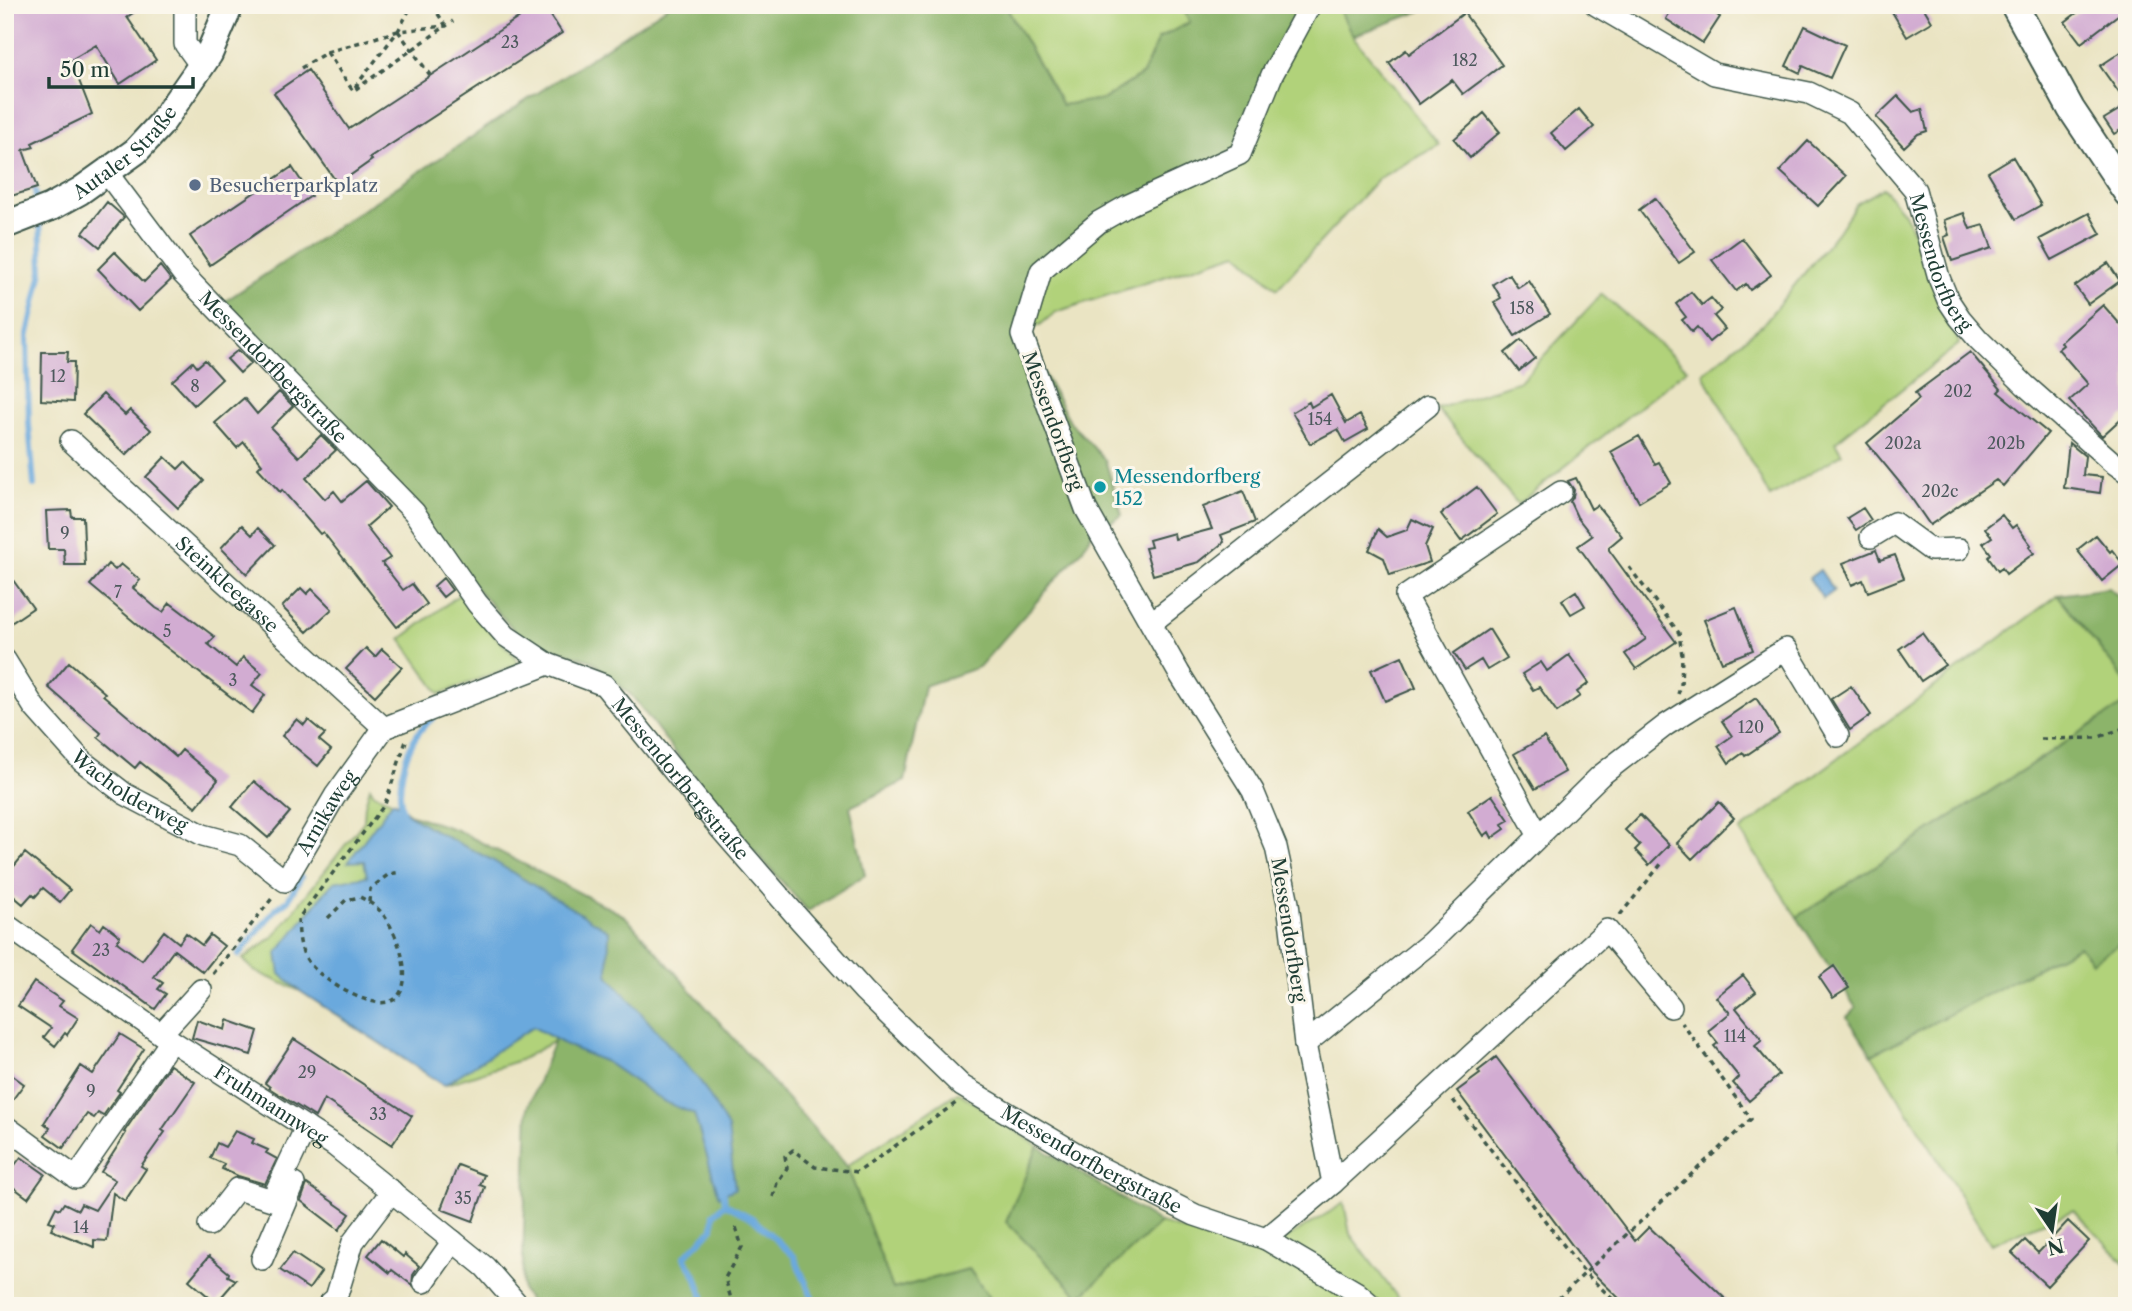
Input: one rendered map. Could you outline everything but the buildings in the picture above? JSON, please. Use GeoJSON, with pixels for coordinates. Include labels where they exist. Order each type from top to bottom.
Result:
{"type":"FeatureCollection","features":[{"type":"Feature","properties":{"kind":"main road","name":"Autaler Straße"},"geometry":{"type":"LineString","coordinates":[[5,225],[42,211],[107,173],[136,151],[159,125],[209,54],[230,5]]}},
{"type":"Feature","properties":{"kind":"main road"},"geometry":{"type":"LineString","coordinates":[[2014,5],[2071,109],[2127,193]]}},
{"type":"Feature","properties":{"kind":"street"},"geometry":{"type":"LineString","coordinates":[[185,5],[185,44],[201,66]]}},
{"type":"Feature","properties":{"kind":"street","name":"Messendorfberg"},"geometry":{"type":"LineString","coordinates":[[1310,5],[1272,75],[1240,154],[1129,205],[1099,222],[1041,271],[1022,335],[1086,509],[1180,673],[1253,791],[1276,846],[1288,903],[1305,1044],[1333,1183]]}},
{"type":"Feature","properties":{"kind":"street","name":"Messendorfberg"},"geometry":{"type":"LineString","coordinates":[[1596,5],[1714,74],[1809,93],[1850,113],[1915,190],[1939,278],[1948,300],[1960,318],[1978,340],[2025,385],[2127,472]]}},
{"type":"Feature","properties":{"kind":"street","name":"Messendorfbergstraße"},"geometry":{"type":"LineString","coordinates":[[107,173],[183,274],[414,513],[477,603],[506,636],[548,664],[604,685],[719,827],[809,930],[864,991],[962,1086],[1099,1167],[1183,1209],[1266,1239]]}},
{"type":"Feature","properties":{"kind":"street"},"geometry":{"type":"LineString","coordinates":[[1151,623],[1428,406]]}},
{"type":"Feature","properties":{"kind":"street","name":"Steinkleegasse"},"geometry":{"type":"LineString","coordinates":[[71,441],[384,728]]}},
{"type":"Feature","properties":{"kind":"street"},"geometry":{"type":"LineString","coordinates":[[1539,836],[1406,596],[1561,492]]}},
{"type":"Feature","properties":{"kind":"street"},"geometry":{"type":"LineString","coordinates":[[1871,537],[1894,523],[1931,550],[1959,549]]}},
{"type":"Feature","properties":{"kind":"street"},"geometry":{"type":"LineString","coordinates":[[1305,1044],[1430,943],[1600,776],[1666,725],[1786,649],[1838,736]]}},
{"type":"Feature","properties":{"kind":"street","name":"Wacholderweg"},"geometry":{"type":"LineString","coordinates":[[5,660],[34,707],[82,761],[136,800],[203,835],[240,845],[285,881]]}},
{"type":"Feature","properties":{"kind":"street"},"geometry":{"type":"LineString","coordinates":[[384,728],[548,664]]}},
{"type":"Feature","properties":{"kind":"street","name":"Arnikaweg"},"geometry":{"type":"LineString","coordinates":[[285,881],[335,796],[384,728]]}},
{"type":"Feature","properties":{"kind":"street"},"geometry":{"type":"LineString","coordinates":[[1372,1306],[1356,1292],[1266,1239],[1333,1183],[1607,930],[1671,1007]]}},
{"type":"Feature","properties":{"kind":"street","name":"Fruhmannweg"},"geometry":{"type":"LineString","coordinates":[[8,933],[335,1146],[485,1267],[519,1306]]}},
{"type":"Feature","properties":{"kind":"street"},"geometry":{"type":"LineString","coordinates":[[5,1126],[76,1178],[166,1037],[201,990]]}},
{"type":"Feature","properties":{"kind":"street"},"geometry":{"type":"LineString","coordinates":[[209,1225],[237,1189],[272,1200],[310,1130]]}},
{"type":"Feature","properties":{"kind":"street"},"geometry":{"type":"LineString","coordinates":[[262,1259],[310,1130]]}},
{"type":"Feature","properties":{"kind":"street"},"geometry":{"type":"LineString","coordinates":[[329,1304],[336,1298],[353,1241],[392,1191]]}},
{"type":"Feature","properties":{"kind":"street"},"geometry":{"type":"LineString","coordinates":[[424,1282],[453,1241]]}},
{"type":"Feature","properties":{"kind":"path"},"geometry":{"type":"LineString","coordinates":[[353,90],[398,32],[412,5]]}},
{"type":"Feature","properties":{"kind":"path"},"geometry":{"type":"LineString","coordinates":[[432,5],[446,26]]}},
{"type":"Feature","properties":{"kind":"path"},"geometry":{"type":"LineString","coordinates":[[353,90],[453,21]]}},
{"type":"Feature","properties":{"kind":"path"},"geometry":{"type":"LineString","coordinates":[[301,68],[327,52],[398,32],[446,26]]}},
{"type":"Feature","properties":{"kind":"path"},"geometry":{"type":"LineString","coordinates":[[398,32],[430,75]]}},
{"type":"Feature","properties":{"kind":"path"},"geometry":{"type":"LineString","coordinates":[[327,52],[353,90]]}},
{"type":"Feature","properties":{"kind":"path"},"geometry":{"type":"LineString","coordinates":[[1629,567],[1679,633],[1682,655],[1681,686],[1666,725]]}},
{"type":"Feature","properties":{"kind":"path"},"geometry":{"type":"LineString","coordinates":[[328,918],[346,900],[360,897],[382,914],[401,949],[405,971],[404,983],[397,998],[385,1004],[367,1000],[335,985],[311,965],[300,948],[298,919],[385,804],[396,776],[401,750],[419,714]]}},
{"type":"Feature","properties":{"kind":"path"},"geometry":{"type":"LineString","coordinates":[[2041,739],[2096,738],[2127,727]]}},
{"type":"Feature","properties":{"kind":"path"},"geometry":{"type":"LineString","coordinates":[[1607,930],[1662,863]]}},
{"type":"Feature","properties":{"kind":"path"},"geometry":{"type":"LineString","coordinates":[[369,902],[370,889],[389,874],[401,872]]}},
{"type":"Feature","properties":{"kind":"path"},"geometry":{"type":"LineString","coordinates":[[201,990],[285,881]]}},
{"type":"Feature","properties":{"kind":"path"},"geometry":{"type":"LineString","coordinates":[[1551,1306],[1751,1119],[1671,1007]]}},
{"type":"Feature","properties":{"kind":"path"},"geometry":{"type":"LineString","coordinates":[[772,1197],[787,1168],[785,1156],[793,1150],[815,1167],[858,1172],[972,1092]]}},
{"type":"Feature","properties":{"kind":"path"},"geometry":{"type":"LineString","coordinates":[[1427,1096],[1452,1098],[1586,1273],[1620,1306]]}},
{"type":"Feature","properties":{"kind":"path"},"geometry":{"type":"LineString","coordinates":[[733,1306],[725,1278],[743,1247],[735,1224]]}},
{"type":"Feature","properties":{"kind":"green space"},"geometry":{"type":"Polygon","coordinates":[[[670,5],[1005,5],[1062,105],[1104,99],[1143,74],[1158,39],[1190,22],[1181,5],[1310,5],[1240,154],[1159,192],[1041,271],[1022,335],[1071,423],[1105,460],[1122,515],[1091,534],[1083,549],[979,667],[924,686],[905,781],[850,807],[865,875],[808,911],[728,821],[632,696],[592,661],[522,639],[221,304],[670,5]]]}},
{"type":"Feature","properties":{"kind":"green space"},"geometry":{"type":"Polygon","coordinates":[[[1005,5],[1181,5],[1190,22],[1158,39],[1143,74],[1104,99],[1062,105],[1005,5]]]}},
{"type":"Feature","properties":{"kind":"green space"},"geometry":{"type":"Polygon","coordinates":[[[1310,5],[1337,5],[1353,36],[1439,145],[1379,178],[1277,289],[1238,253],[1056,312],[1022,335],[1041,271],[1310,5]]]}},
{"type":"Feature","properties":{"kind":"green space"},"geometry":{"type":"Polygon","coordinates":[[[1337,5],[1437,5],[1353,36],[1337,5]]]}},
{"type":"Feature","properties":{"kind":"green space"},"geometry":{"type":"Polygon","coordinates":[[[1883,188],[1903,212],[1920,244],[1959,344],[1835,442],[1842,454],[1770,497],[1703,373],[1763,324],[1837,233],[1856,204],[1883,188]]]}},
{"type":"Feature","properties":{"kind":"green space"},"geometry":{"type":"Polygon","coordinates":[[[1602,294],[1687,369],[1518,504],[1437,409],[1520,381],[1602,294]]]}},
{"type":"Feature","properties":{"kind":"green space"},"geometry":{"type":"Polygon","coordinates":[[[2109,588],[2127,604],[2127,683],[2058,595],[2109,588]]]}},
{"type":"Feature","properties":{"kind":"green space"},"geometry":{"type":"Polygon","coordinates":[[[460,594],[489,630],[514,655],[518,664],[440,694],[401,639],[460,594]]]}},
{"type":"Feature","properties":{"kind":"green space"},"geometry":{"type":"Polygon","coordinates":[[[2058,595],[2127,683],[2127,702],[1797,917],[1740,831],[2058,595]]]}},
{"type":"Feature","properties":{"kind":"green space"},"geometry":{"type":"Polygon","coordinates":[[[2127,702],[2127,954],[2120,944],[2092,962],[2079,946],[1872,1055],[1847,1017],[1856,1008],[1797,917],[2127,702]]]}},
{"type":"Feature","properties":{"kind":"green space"},"geometry":{"type":"Polygon","coordinates":[[[370,787],[374,794],[399,804],[561,1013],[554,1041],[520,1060],[444,1085],[300,991],[254,971],[243,959],[274,936],[364,821],[370,787]]]}},
{"type":"Feature","properties":{"kind":"green space"},"geometry":{"type":"Polygon","coordinates":[[[399,804],[409,814],[457,830],[625,916],[847,1166],[893,1289],[969,1269],[995,1306],[533,1306],[522,1290],[528,1108],[554,1041],[561,1013],[399,804]]]}},
{"type":"Feature","properties":{"kind":"green space"},"geometry":{"type":"Polygon","coordinates":[[[2120,944],[2127,954],[2127,987],[2119,992],[2124,1033],[2127,1035],[2127,1266],[2074,1210],[1991,1244],[1872,1055],[2079,945],[2120,944]]]}},
{"type":"Feature","properties":{"kind":"green space"},"geometry":{"type":"Polygon","coordinates":[[[958,1092],[1038,1146],[1007,1222],[1080,1296],[1160,1223],[1263,1253],[1344,1203],[1350,1234],[1404,1306],[995,1306],[969,1269],[893,1289],[847,1166],[958,1092]]]}},
{"type":"Feature","properties":{"kind":"green space"},"geometry":{"type":"Polygon","coordinates":[[[1038,1146],[1160,1223],[1080,1297],[1006,1222],[1038,1146]]]}},
{"type":"Feature","properties":{"kind":"water"},"geometry":{"type":"Polygon","coordinates":[[[1820,570],[1834,591],[1823,599],[1809,578],[1820,570]]]}},
{"type":"Feature","properties":{"kind":"water"},"geometry":{"type":"Polygon","coordinates":[[[393,801],[440,834],[490,859],[609,931],[608,975],[701,1082],[728,1128],[735,1189],[719,1196],[694,1114],[665,1102],[606,1062],[533,1027],[444,1085],[300,991],[280,974],[277,953],[326,891],[334,882],[367,876],[364,861],[348,862],[393,801]]]}},
{"type":"Feature","properties":{"kind":"waterway"},"geometry":{"type":"LineString","coordinates":[[35,191],[37,205]]}},
{"type":"Feature","properties":{"kind":"waterway"},"geometry":{"type":"LineString","coordinates":[[34,485],[27,338],[42,271],[40,219]]}},
{"type":"Feature","properties":{"kind":"waterway"},"geometry":{"type":"LineString","coordinates":[[403,816],[400,793],[405,761],[413,741],[433,718]]}},
{"type":"Feature","properties":{"kind":"waterway"},"geometry":{"type":"LineString","coordinates":[[238,955],[276,909],[288,900],[301,877]]}},
{"type":"Feature","properties":{"kind":"waterway"},"geometry":{"type":"LineString","coordinates":[[723,1187],[725,1204],[752,1218],[794,1256],[816,1306]]}},
{"type":"Feature","properties":{"kind":"waterway"},"geometry":{"type":"LineString","coordinates":[[706,1306],[696,1276],[684,1257],[713,1228],[714,1214],[725,1204]]}},
{"type":"Feature","properties":{"kind":"place","name":"Besucherparkplatz"},"geometry":{"type":"Point","coordinates":[195,185]}},
{"type":"Feature","properties":{"kind":"place","name":"Messendorfberg 152"},"geometry":{"type":"Point","coordinates":[1100,487]}}]}
